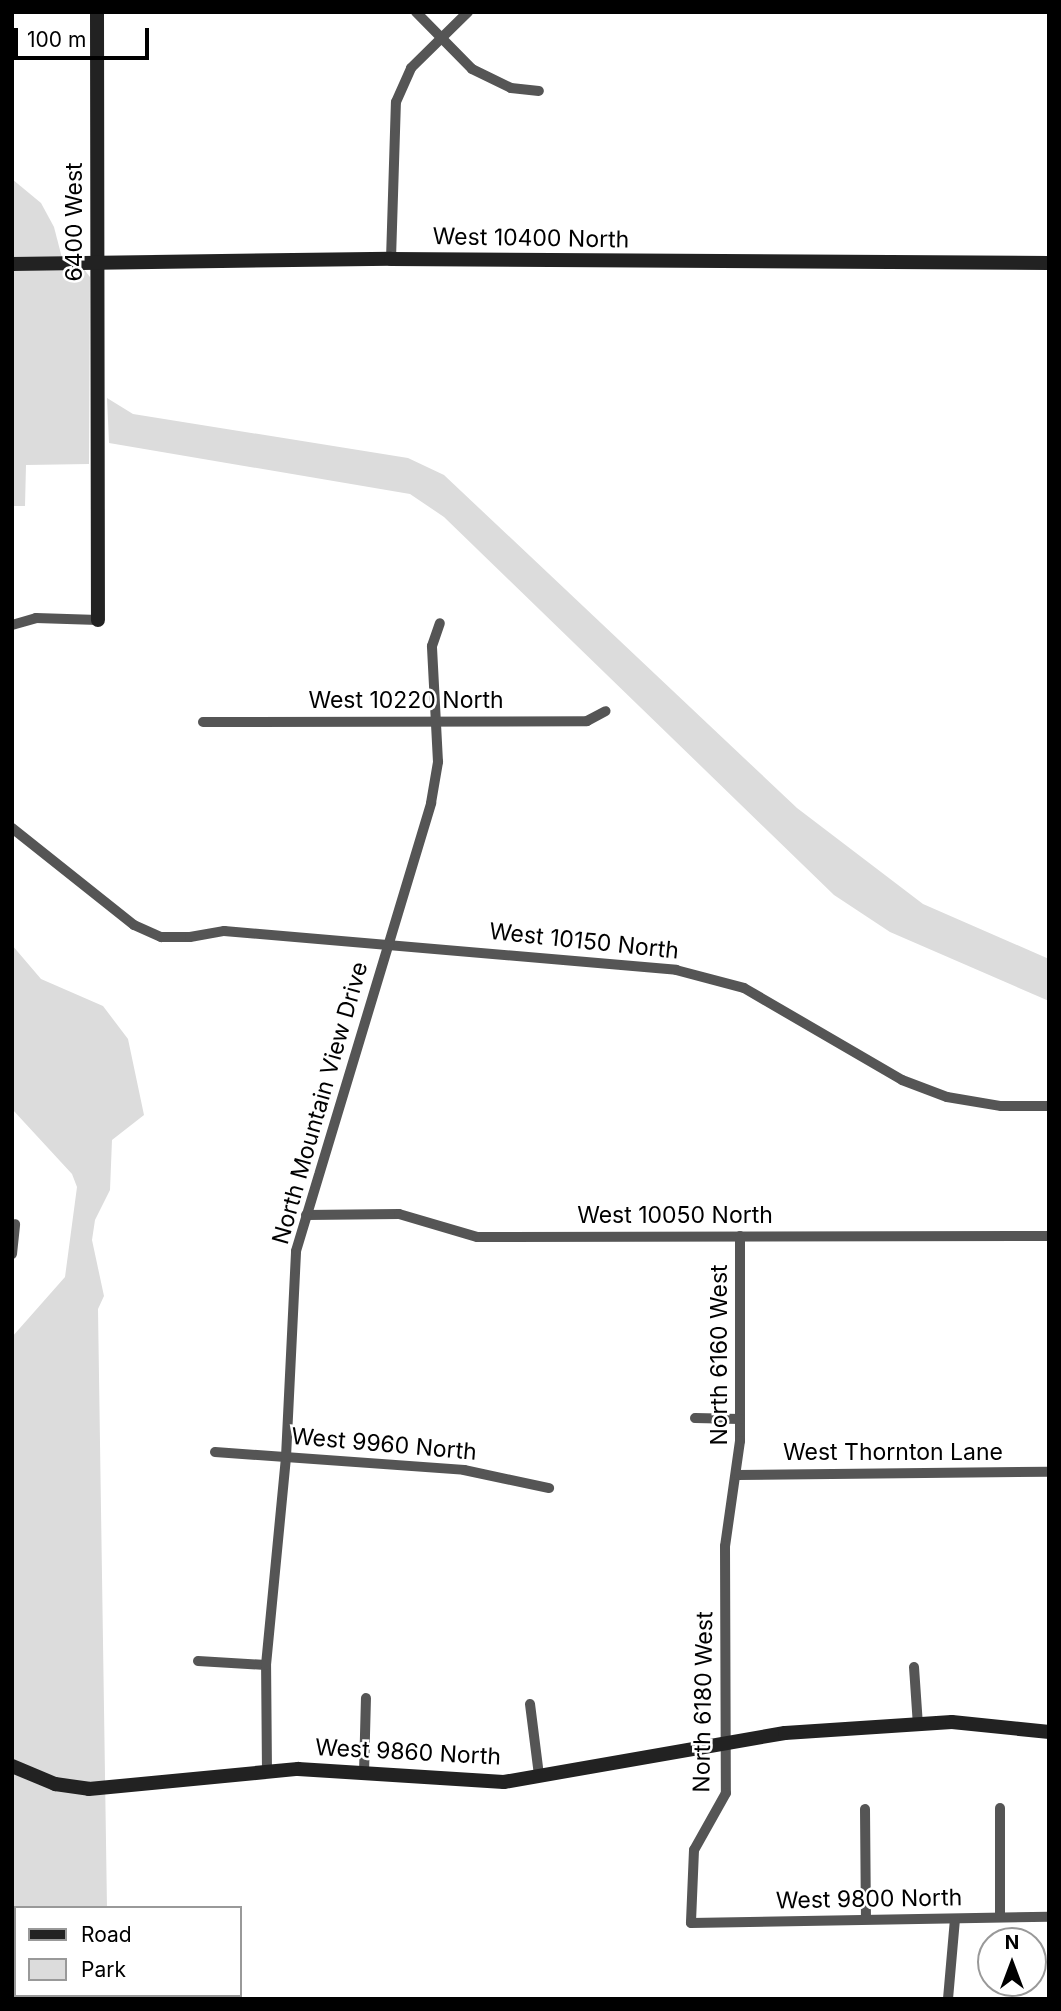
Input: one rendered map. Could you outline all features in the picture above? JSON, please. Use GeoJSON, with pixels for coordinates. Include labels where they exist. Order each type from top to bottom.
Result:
{"type":"FeatureCollection","features":[{"type":"Feature","properties":{"kind":"street","name":"6400 West"},"geometry":{"type":"LineString","coordinates":[[97,12],[98,620]]}},
{"type":"Feature","properties":{"kind":"street"},"geometry":{"type":"LineString","coordinates":[[416,12],[472,69],[512,88],[539,91]]}},
{"type":"Feature","properties":{"kind":"street"},"geometry":{"type":"LineString","coordinates":[[391,258],[396,102],[411,68],[468,12]]}},
{"type":"Feature","properties":{"kind":"street","name":"West 10400 North"},"geometry":{"type":"LineString","coordinates":[[12,264],[97,265],[391,258],[1049,263]]}},
{"type":"Feature","properties":{"kind":"street"},"geometry":{"type":"LineString","coordinates":[[12,625],[36,618],[98,620]]}},
{"type":"Feature","properties":{"kind":"street","name":"North Mountain View Drive"},"geometry":{"type":"LineString","coordinates":[[267,1772],[266,1665],[286,1457],[296,1251],[431,803],[438,762],[432,646],[440,623]]}},
{"type":"Feature","properties":{"kind":"street","name":"West 10220 North"},"geometry":{"type":"LineString","coordinates":[[203,722],[587,721],[606,711]]}},
{"type":"Feature","properties":{"kind":"street","name":"West 10150 North"},"geometry":{"type":"LineString","coordinates":[[12,828],[134,925],[161,937],[190,937],[224,931],[388,942],[676,970],[744,988],[902,1080],[947,1097],[1001,1106],[1049,1105]]}},
{"type":"Feature","properties":{"kind":"street","name":"West 10050 North"},"geometry":{"type":"LineString","coordinates":[[306,1215],[398,1214],[477,1237],[1049,1236]]}},
{"type":"Feature","properties":{"kind":"street"},"geometry":{"type":"LineString","coordinates":[[12,1254],[15,1224]]}},
{"type":"Feature","properties":{"kind":"street","name":"North 6160 West"},"geometry":{"type":"LineString","coordinates":[[737,1475],[740,1419],[740,1236]]}},
{"type":"Feature","properties":{"kind":"street"},"geometry":{"type":"LineString","coordinates":[[695,1418],[740,1419]]}},
{"type":"Feature","properties":{"kind":"street","name":"West 9960 North"},"geometry":{"type":"LineString","coordinates":[[215,1452],[464,1470],[549,1488]]}},
{"type":"Feature","properties":{"kind":"street","name":"West Thornton Lane"},"geometry":{"type":"LineString","coordinates":[[737,1475],[1049,1472]]}},
{"type":"Feature","properties":{"kind":"street","name":"North 6180 West"},"geometry":{"type":"LineString","coordinates":[[691,1923],[690,1868],[694,1850],[726,1793],[725,1546],[737,1475]]}},
{"type":"Feature","properties":{"kind":"street"},"geometry":{"type":"LineString","coordinates":[[198,1661],[266,1665]]}},
{"type":"Feature","properties":{"kind":"street"},"geometry":{"type":"LineString","coordinates":[[914,1667],[918,1725],[985,1722],[1049,1732]]}},
{"type":"Feature","properties":{"kind":"street"},"geometry":{"type":"LineString","coordinates":[[364,1773],[366,1698]]}},
{"type":"Feature","properties":{"kind":"street"},"geometry":{"type":"LineString","coordinates":[[530,1704],[539,1775]]}},
{"type":"Feature","properties":{"kind":"street","name":"West 9860 North"},"geometry":{"type":"LineString","coordinates":[[12,1766],[67,1787],[125,1788],[267,1772],[364,1773],[504,1782],[727,1741],[918,1725]]}},
{"type":"Feature","properties":{"kind":"street"},"geometry":{"type":"LineString","coordinates":[[1000,1808],[1000,1917]]}},
{"type":"Feature","properties":{"kind":"street"},"geometry":{"type":"LineString","coordinates":[[865,1809],[866,1918]]}},
{"type":"Feature","properties":{"kind":"street","name":"West 9800 North"},"geometry":{"type":"LineString","coordinates":[[691,1923],[1049,1917]]}},
{"type":"Feature","properties":{"kind":"street"},"geometry":{"type":"LineString","coordinates":[[948,1999],[955,1919]]}},
{"type":"Feature","properties":{"kind":"green space"},"geometry":{"type":"Polygon","coordinates":[[[12,179],[41,203],[54,227],[62,258],[12,259],[12,179]]]}},
{"type":"Feature","properties":{"kind":"green space"},"geometry":{"type":"Polygon","coordinates":[[[83,268],[90,277],[89,464],[26,465],[25,506],[12,506],[12,271],[83,268]]]}},
{"type":"Feature","properties":{"kind":"green space"},"geometry":{"type":"Polygon","coordinates":[[[107,398],[133,414],[408,458],[444,475],[797,808],[923,904],[1049,959],[1049,1001],[890,932],[834,895],[444,517],[410,494],[109,443],[107,398]]]}},
{"type":"Feature","properties":{"kind":"green space"},"geometry":{"type":"Polygon","coordinates":[[[12,945],[41,979],[103,1006],[128,1039],[144,1115],[112,1140],[110,1190],[95,1220],[92,1240],[104,1296],[98,1309],[107,1906],[14,1906],[14,1997],[108,1999],[12,1999],[12,1337],[65,1277],[77,1187],[72,1174],[12,1109],[12,945]]]}}]}
